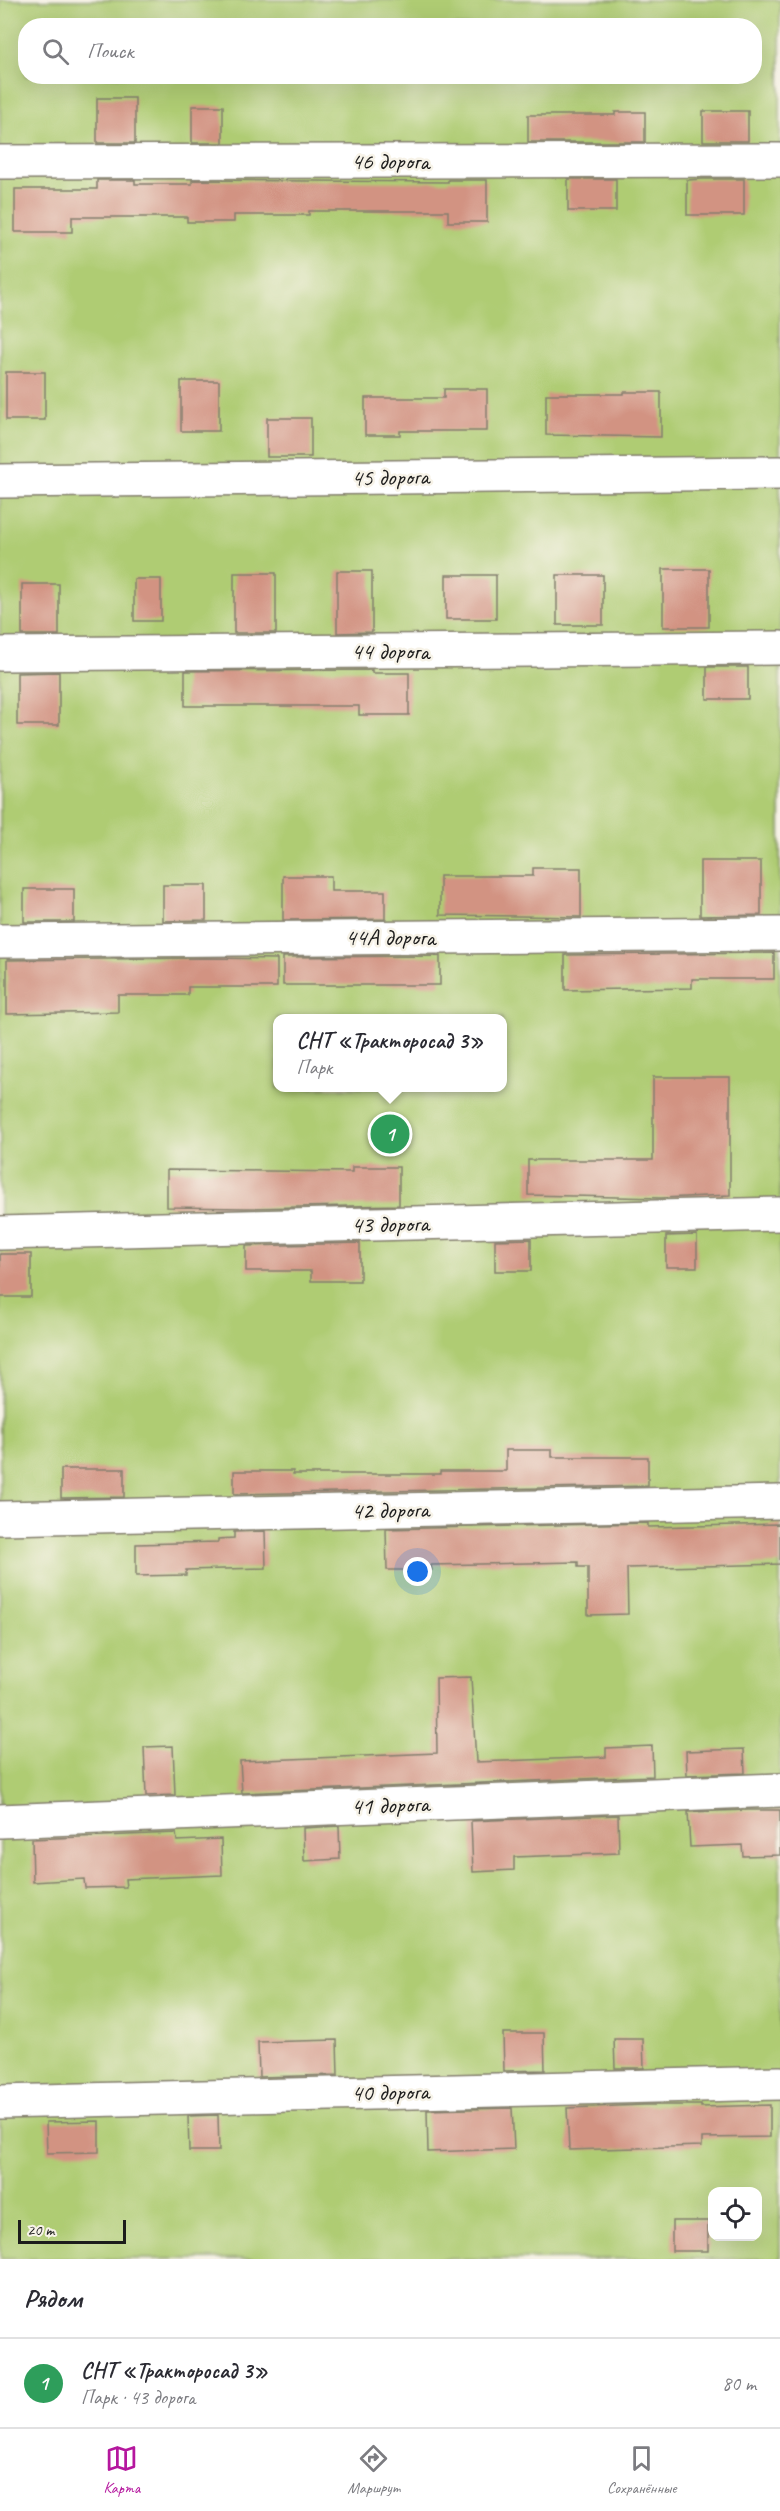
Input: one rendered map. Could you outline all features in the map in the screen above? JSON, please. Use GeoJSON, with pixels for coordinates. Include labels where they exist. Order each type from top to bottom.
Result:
{"type":"FeatureCollection","features":[{"type":"Feature","properties":{"kind":"street","name":"46 дорога"},"geometry":{"type":"LineString","coordinates":[[0,162],[780,160]]}},
{"type":"Feature","properties":{"kind":"street","name":"45 дорога"},"geometry":{"type":"LineString","coordinates":[[0,481],[780,473]]}},
{"type":"Feature","properties":{"kind":"street","name":"44 дорога"},"geometry":{"type":"LineString","coordinates":[[0,654],[780,648]]}},
{"type":"Feature","properties":{"kind":"street","name":"44А дорога"},"geometry":{"type":"LineString","coordinates":[[0,940],[780,934]]}},
{"type":"Feature","properties":{"kind":"street","name":"43 дорога"},"geometry":{"type":"LineString","coordinates":[[0,1233],[780,1214]]}},
{"type":"Feature","properties":{"kind":"street","name":"42 дорога"},"geometry":{"type":"LineString","coordinates":[[0,1518],[780,1502]]}},
{"type":"Feature","properties":{"kind":"street","name":"41 дорога"},"geometry":{"type":"LineString","coordinates":[[0,1821],[780,1790]]}},
{"type":"Feature","properties":{"kind":"street","name":"40 дорога"},"geometry":{"type":"LineString","coordinates":[[0,2102],[780,2083]]}},
{"type":"Feature","properties":{"kind":"green space"},"geometry":{"type":"Polygon","coordinates":[[[0,0],[780,0],[780,2259],[0,2259],[0,0]]]}},
{"type":"Feature","properties":{"kind":"building"},"geometry":{"type":"Polygon","coordinates":[[[97,98],[135,98],[135,143],[97,143],[97,98]]]}},
{"type":"Feature","properties":{"kind":"building"},"geometry":{"type":"Polygon","coordinates":[[[192,106],[223,106],[223,143],[192,143],[192,106]]]}},
{"type":"Feature","properties":{"kind":"building"},"geometry":{"type":"Polygon","coordinates":[[[703,111],[748,111],[748,141],[703,141],[703,111]]]}},
{"type":"Feature","properties":{"kind":"building"},"geometry":{"type":"Polygon","coordinates":[[[615,112],[645,112],[645,142],[528,142],[528,115],[615,115],[615,112]]]}},
{"type":"Feature","properties":{"kind":"building"},"geometry":{"type":"Polygon","coordinates":[[[568,179],[616,179],[616,211],[568,211],[568,179]]]}},
{"type":"Feature","properties":{"kind":"building"},"geometry":{"type":"Polygon","coordinates":[[[744,179],[744,215],[687,215],[687,180],[744,179]]]}},
{"type":"Feature","properties":{"kind":"building"},"geometry":{"type":"Polygon","coordinates":[[[97,180],[135,180],[135,184],[192,184],[192,180],[448,182],[448,180],[487,180],[487,222],[448,222],[448,211],[309,211],[309,215],[234,215],[234,222],[187,222],[187,217],[72,217],[72,232],[15,232],[15,189],[97,189],[97,180]]]}},
{"type":"Feature","properties":{"kind":"building"},"geometry":{"type":"Polygon","coordinates":[[[6,372],[45,372],[45,420],[6,420],[6,372]]]}},
{"type":"Feature","properties":{"kind":"building"},"geometry":{"type":"Polygon","coordinates":[[[181,381],[219,381],[219,431],[181,431],[181,381]]]}},
{"type":"Feature","properties":{"kind":"building"},"geometry":{"type":"Polygon","coordinates":[[[444,389],[487,389],[487,431],[400,431],[400,435],[365,435],[365,398],[444,398],[444,389]]]}},
{"type":"Feature","properties":{"kind":"building"},"geometry":{"type":"Polygon","coordinates":[[[624,392],[661,392],[661,437],[546,435],[546,394],[624,394],[624,392]]]}},
{"type":"Feature","properties":{"kind":"building"},"geometry":{"type":"Polygon","coordinates":[[[267,418],[311,418],[311,457],[267,457],[267,418]]]}},
{"type":"Feature","properties":{"kind":"building"},"geometry":{"type":"Polygon","coordinates":[[[663,569],[709,569],[709,627],[663,627],[663,569]]]}},
{"type":"Feature","properties":{"kind":"building"},"geometry":{"type":"Polygon","coordinates":[[[337,571],[372,571],[372,632],[337,633],[337,571]]]}},
{"type":"Feature","properties":{"kind":"building"},"geometry":{"type":"Polygon","coordinates":[[[234,573],[276,573],[276,633],[234,633],[234,573]]]}},
{"type":"Feature","properties":{"kind":"building"},"geometry":{"type":"Polygon","coordinates":[[[446,575],[496,575],[496,619],[446,619],[446,575]]]}},
{"type":"Feature","properties":{"kind":"building"},"geometry":{"type":"Polygon","coordinates":[[[557,575],[603,575],[603,625],[557,625],[557,575]]]}},
{"type":"Feature","properties":{"kind":"building"},"geometry":{"type":"Polygon","coordinates":[[[134,579],[161,579],[161,621],[134,621],[134,579]]]}},
{"type":"Feature","properties":{"kind":"building"},"geometry":{"type":"Polygon","coordinates":[[[22,584],[59,584],[59,635],[22,635],[22,584]]]}},
{"type":"Feature","properties":{"kind":"building"},"geometry":{"type":"Polygon","coordinates":[[[707,667],[748,667],[748,699],[707,699],[707,667]]]}},
{"type":"Feature","properties":{"kind":"building"},"geometry":{"type":"Polygon","coordinates":[[[372,670],[372,673],[409,673],[409,715],[359,715],[359,706],[185,706],[185,671],[372,670]]]}},
{"type":"Feature","properties":{"kind":"building"},"geometry":{"type":"Polygon","coordinates":[[[59,672],[59,725],[17,725],[17,673],[59,672]]]}},
{"type":"Feature","properties":{"kind":"building"},"geometry":{"type":"Polygon","coordinates":[[[700,861],[761,861],[761,915],[700,916],[700,861]]]}},
{"type":"Feature","properties":{"kind":"building"},"geometry":{"type":"Polygon","coordinates":[[[533,868],[581,868],[581,917],[440,915],[440,876],[533,876],[533,868]]]}},
{"type":"Feature","properties":{"kind":"building"},"geometry":{"type":"Polygon","coordinates":[[[283,876],[331,876],[331,891],[385,891],[385,919],[283,920],[283,876]]]}},
{"type":"Feature","properties":{"kind":"building"},"geometry":{"type":"Polygon","coordinates":[[[163,885],[206,885],[206,920],[163,921],[163,885]]]}},
{"type":"Feature","properties":{"kind":"building"},"geometry":{"type":"Polygon","coordinates":[[[24,889],[74,889],[74,922],[24,922],[24,889]]]}},
{"type":"Feature","properties":{"kind":"building"},"geometry":{"type":"Polygon","coordinates":[[[774,953],[774,979],[692,979],[692,988],[565,990],[565,955],[774,953]]]}},
{"type":"Feature","properties":{"kind":"building"},"geometry":{"type":"Polygon","coordinates":[[[440,956],[440,985],[283,985],[283,957],[440,956]]]}},
{"type":"Feature","properties":{"kind":"building"},"geometry":{"type":"Polygon","coordinates":[[[277,959],[277,987],[188,987],[188,995],[118,995],[118,1012],[7,1014],[7,960],[277,959]]]}},
{"type":"Feature","properties":{"kind":"building"},"geometry":{"type":"Polygon","coordinates":[[[653,1077],[730,1077],[730,1195],[661,1198],[528,1195],[528,1160],[653,1160],[653,1077]]]}},
{"type":"Feature","properties":{"kind":"building"},"geometry":{"type":"Polygon","coordinates":[[[352,1167],[399,1167],[399,1205],[167,1207],[167,1170],[352,1172],[352,1167]]]}},
{"type":"Feature","properties":{"kind":"building"},"geometry":{"type":"Polygon","coordinates":[[[697,1235],[697,1267],[666,1267],[666,1236],[697,1235]]]}},
{"type":"Feature","properties":{"kind":"building"},"geometry":{"type":"Polygon","coordinates":[[[531,1239],[531,1271],[495,1271],[495,1240],[531,1239]]]}},
{"type":"Feature","properties":{"kind":"building"},"geometry":{"type":"Polygon","coordinates":[[[360,1243],[360,1281],[311,1281],[311,1271],[246,1271],[246,1246],[360,1243]]]}},
{"type":"Feature","properties":{"kind":"building"},"geometry":{"type":"Polygon","coordinates":[[[0,1254],[31,1254],[31,1297],[0,1297],[0,1254]]]}},
{"type":"Feature","properties":{"kind":"building"},"geometry":{"type":"Polygon","coordinates":[[[506,1450],[552,1450],[552,1457],[648,1457],[648,1486],[234,1494],[234,1471],[293,1471],[293,1474],[440,1474],[440,1471],[506,1471],[506,1450]]]}},
{"type":"Feature","properties":{"kind":"building"},"geometry":{"type":"Polygon","coordinates":[[[61,1469],[124,1469],[124,1497],[61,1498],[61,1469]]]}},
{"type":"Feature","properties":{"kind":"building"},"geometry":{"type":"Polygon","coordinates":[[[648,1523],[648,1527],[780,1524],[780,1564],[627,1568],[628,1614],[588,1615],[588,1567],[578,1567],[578,1562],[431,1565],[432,1570],[387,1570],[386,1529],[648,1523]]]}},
{"type":"Feature","properties":{"kind":"building"},"geometry":{"type":"Polygon","coordinates":[[[265,1531],[266,1568],[186,1570],[186,1575],[136,1576],[136,1544],[218,1542],[218,1539],[234,1538],[234,1532],[265,1531]]]}},
{"type":"Feature","properties":{"kind":"building"},"geometry":{"type":"Polygon","coordinates":[[[471,1677],[476,1762],[606,1757],[606,1748],[652,1746],[653,1776],[242,1793],[240,1761],[437,1753],[436,1678],[471,1677]]]}},
{"type":"Feature","properties":{"kind":"building"},"geometry":{"type":"Polygon","coordinates":[[[173,1746],[175,1795],[146,1796],[144,1747],[173,1746]]]}},
{"type":"Feature","properties":{"kind":"building"},"geometry":{"type":"Polygon","coordinates":[[[744,1749],[745,1773],[687,1775],[686,1751],[744,1749]]]}},
{"type":"Feature","properties":{"kind":"building"},"geometry":{"type":"Polygon","coordinates":[[[780,1810],[780,1855],[743,1856],[742,1845],[690,1847],[688,1812],[780,1810]]]}},
{"type":"Feature","properties":{"kind":"building"},"geometry":{"type":"Polygon","coordinates":[[[618,1815],[619,1853],[514,1857],[514,1870],[473,1872],[471,1821],[618,1815]]]}},
{"type":"Feature","properties":{"kind":"building"},"geometry":{"type":"Polygon","coordinates":[[[339,1826],[340,1859],[304,1861],[303,1828],[339,1826]]]}},
{"type":"Feature","properties":{"kind":"building"},"geometry":{"type":"Polygon","coordinates":[[[176,1833],[177,1841],[221,1839],[222,1875],[125,1879],[126,1887],[85,1888],[84,1879],[33,1882],[32,1839],[176,1833]]]}},
{"type":"Feature","properties":{"kind":"building"},"geometry":{"type":"Polygon","coordinates":[[[503,2033],[544,2033],[545,2070],[504,2071],[503,2033]]]}},
{"type":"Feature","properties":{"kind":"building"},"geometry":{"type":"Polygon","coordinates":[[[614,2039],[643,2039],[644,2068],[615,2068],[614,2039]]]}},
{"type":"Feature","properties":{"kind":"building"},"geometry":{"type":"Polygon","coordinates":[[[337,2040],[338,2075],[259,2077],[258,2042],[337,2040]]]}},
{"type":"Feature","properties":{"kind":"building"},"geometry":{"type":"Polygon","coordinates":[[[701,2105],[701,2107],[770,2105],[770,2137],[702,2138],[702,2146],[569,2150],[567,2108],[701,2105]]]}},
{"type":"Feature","properties":{"kind":"building"},"geometry":{"type":"Polygon","coordinates":[[[512,2108],[514,2149],[428,2152],[427,2110],[512,2108]]]}},
{"type":"Feature","properties":{"kind":"building"},"geometry":{"type":"Polygon","coordinates":[[[218,2115],[219,2151],[189,2151],[188,2116],[218,2115]]]}},
{"type":"Feature","properties":{"kind":"building"},"geometry":{"type":"Polygon","coordinates":[[[99,2121],[99,2152],[47,2153],[46,2122],[99,2121]]]}},
{"type":"Feature","properties":{"kind":"building"},"geometry":{"type":"Polygon","coordinates":[[[672,2221],[708,2221],[708,2251],[672,2251],[672,2221]]]}},
{"type":"Feature","properties":{"kind":"place","name":"СНТ «Тракторосад 3»"},"geometry":{"type":"Point","coordinates":[390,1134]}}]}
